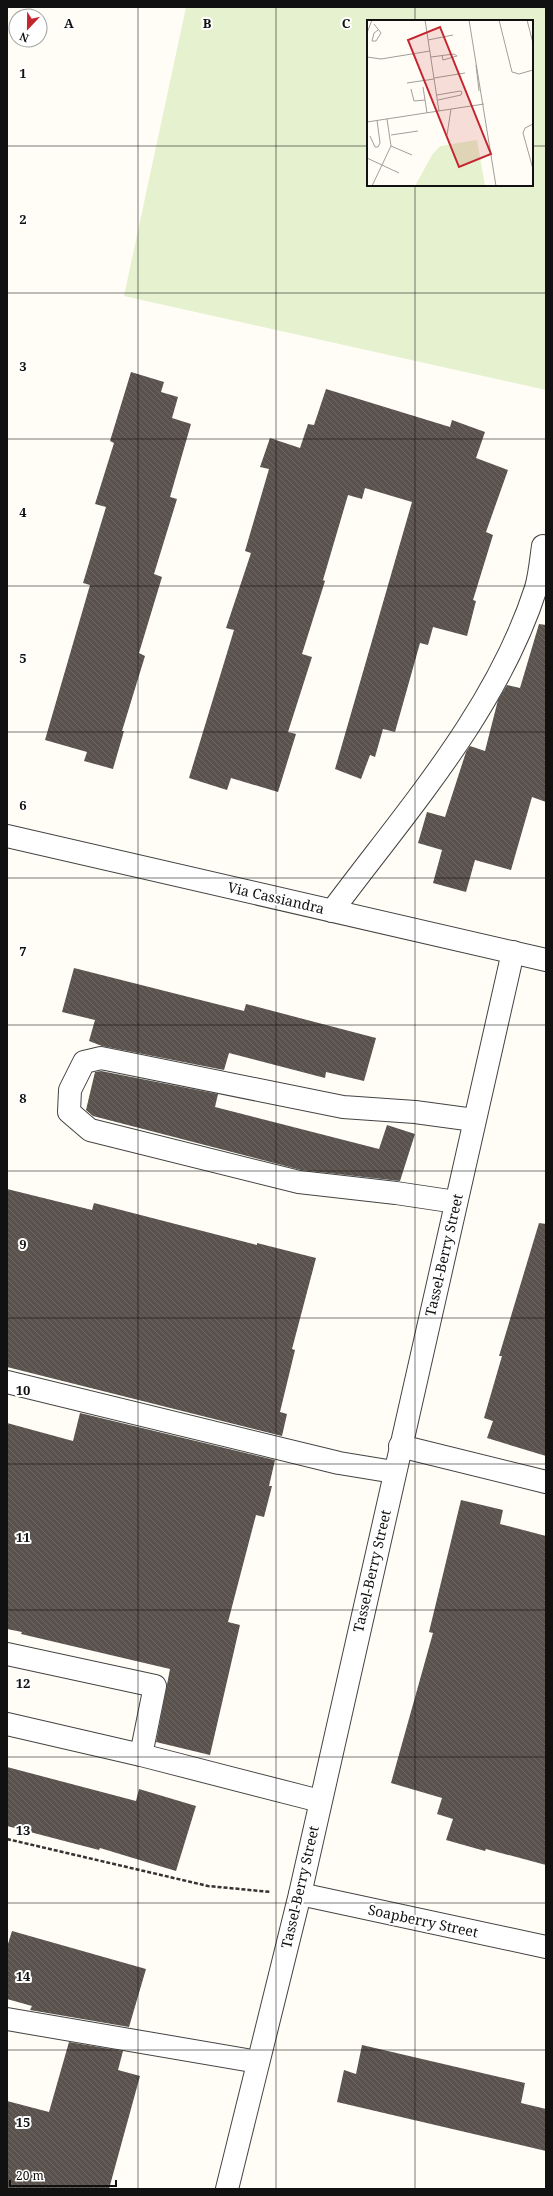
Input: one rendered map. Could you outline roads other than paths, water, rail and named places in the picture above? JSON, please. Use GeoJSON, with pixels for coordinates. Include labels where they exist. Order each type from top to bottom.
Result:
{"type":"FeatureCollection","features":[{"type":"Feature","properties":{"kind":"street"},"geometry":{"type":"LineString","coordinates":[[332,911],[440,767],[473,719],[495,681],[522,623],[536,586],[543,546]]}},
{"type":"Feature","properties":{"kind":"street","name":"Via Cassiandra"},"geometry":{"type":"LineString","coordinates":[[7,836],[546,960]]}},
{"type":"Feature","properties":{"kind":"street","name":"Tassel-Berry Street"},"geometry":{"type":"LineString","coordinates":[[227,2189],[300,1894],[394,1472],[513,952]]}},
{"type":"Feature","properties":{"kind":"street"},"geometry":{"type":"LineString","coordinates":[[456,1202],[396,1193],[299,1182],[90,1130],[69,1112],[70,1090],[84,1062],[101,1058],[343,1107],[415,1112],[474,1120]]}},
{"type":"Feature","properties":{"kind":"street"},"geometry":{"type":"LineString","coordinates":[[7,1382],[339,1463],[394,1472]]}},
{"type":"Feature","properties":{"kind":"street"},"geometry":{"type":"LineString","coordinates":[[400,1446],[546,1482]]}},
{"type":"Feature","properties":{"kind":"street"},"geometry":{"type":"LineString","coordinates":[[7,1654],[155,1686],[141,1755]]}},
{"type":"Feature","properties":{"kind":"street"},"geometry":{"type":"LineString","coordinates":[[7,1724],[141,1755],[320,1801]]}},
{"type":"Feature","properties":{"kind":"street","name":"Soapberry Street"},"geometry":{"type":"LineString","coordinates":[[300,1894],[546,1947]]}},
{"type":"Feature","properties":{"kind":"street"},"geometry":{"type":"LineString","coordinates":[[7,2019],[258,2062]]}}]}
